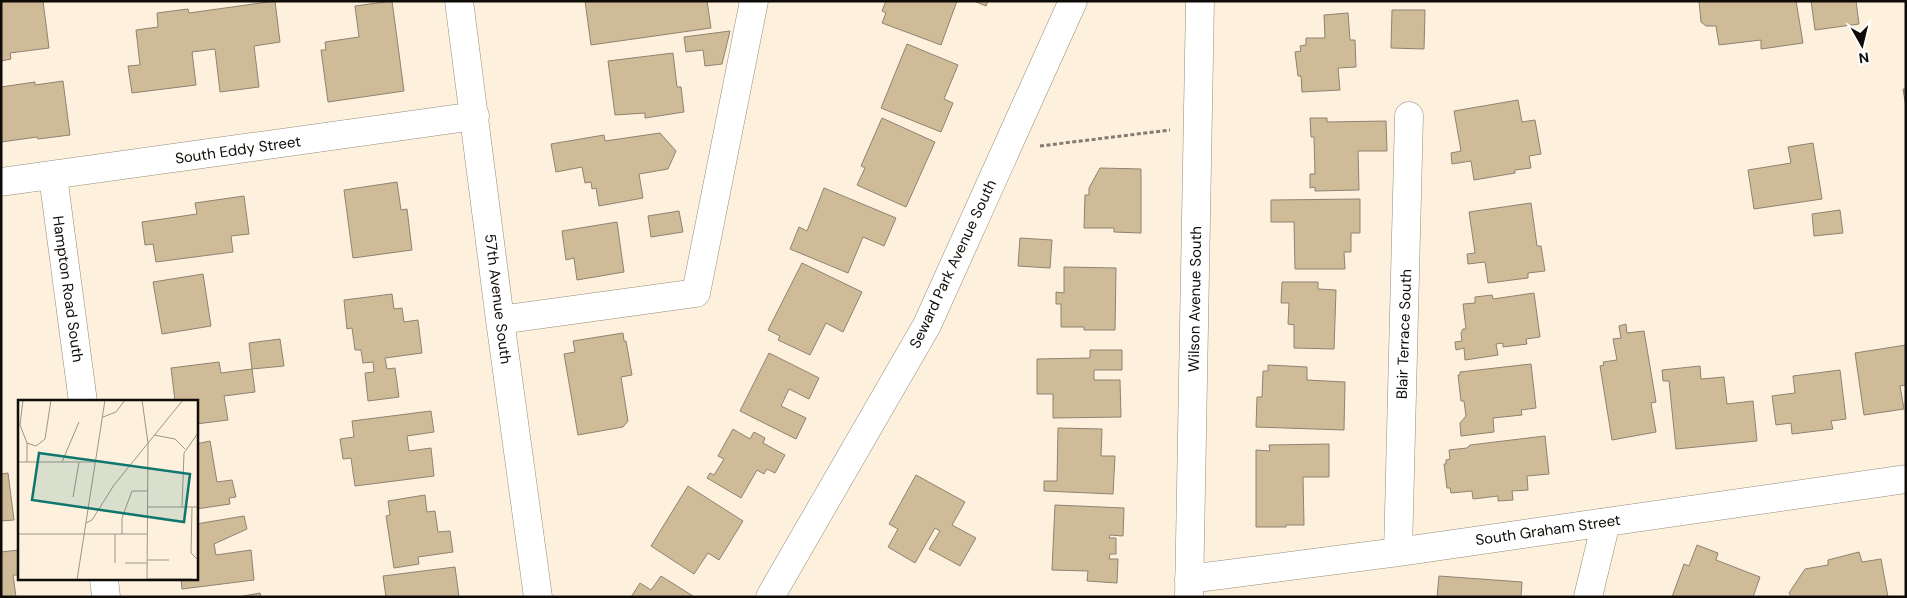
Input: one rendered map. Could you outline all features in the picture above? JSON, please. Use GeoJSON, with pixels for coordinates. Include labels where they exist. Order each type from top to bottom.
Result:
{"type":"FeatureCollection","features":[{"type":"Feature","properties":{"kind":"street","name":"57th Avenue South"},"geometry":{"type":"LineString","coordinates":[[458,1],[475,116],[500,320],[538,597]]}},
{"type":"Feature","properties":{"kind":"street"},"geometry":{"type":"LineString","coordinates":[[500,320],[696,292],[754,1]]}},
{"type":"Feature","properties":{"kind":"street","name":"Seward Park Avenue South"},"geometry":{"type":"LineString","coordinates":[[770,597],[927,325],[1073,1]]}},
{"type":"Feature","properties":{"kind":"street","name":"Wilson Avenue South"},"geometry":{"type":"LineString","coordinates":[[1189,588],[1200,1]]}},
{"type":"Feature","properties":{"kind":"street","name":"South Eddy Street"},"geometry":{"type":"LineString","coordinates":[[1,182],[475,116]]}},
{"type":"Feature","properties":{"kind":"street","name":"Blair Terrace South"},"geometry":{"type":"LineString","coordinates":[[1398,552],[1409,116]]}},
{"type":"Feature","properties":{"kind":"street","name":"Hampton Road South"},"geometry":{"type":"LineString","coordinates":[[53,176],[83,400]]}},
{"type":"Feature","properties":{"kind":"street","name":"South Graham Street"},"geometry":{"type":"LineString","coordinates":[[1189,588],[1398,552],[1906,479]]}},
{"type":"Feature","properties":{"kind":"street"},"geometry":{"type":"LineString","coordinates":[[1588,597],[1606,522]]}},
{"type":"Feature","properties":{"kind":"street"},"geometry":{"type":"LineString","coordinates":[[104,580],[106,597]]}},
{"type":"Feature","properties":{"kind":"path"},"geometry":{"type":"LineString","coordinates":[[1006,150],[1198,127]]}},
{"type":"Feature","properties":{"kind":"building"},"geometry":{"type":"Polygon","coordinates":[[[1,1],[43,1],[49,48],[10,53],[11,59],[1,61],[1,1]]]}},
{"type":"Feature","properties":{"kind":"building"},"geometry":{"type":"Polygon","coordinates":[[[275,1],[280,42],[254,46],[259,87],[220,92],[215,49],[192,52],[196,85],[132,93],[128,66],[140,65],[136,30],[158,27],[157,13],[188,9],[189,13],[275,1]]]}},
{"type":"Feature","properties":{"kind":"building"},"geometry":{"type":"Polygon","coordinates":[[[392,1],[404,91],[328,102],[321,50],[326,50],[325,42],[359,37],[355,6],[392,1]]]}},
{"type":"Feature","properties":{"kind":"building"},"geometry":{"type":"Polygon","coordinates":[[[585,1],[707,1],[711,28],[591,45],[585,1]]]}},
{"type":"Feature","properties":{"kind":"building"},"geometry":{"type":"Polygon","coordinates":[[[886,1],[957,1],[941,45],[882,23],[886,13],[882,11],[886,1]]]}},
{"type":"Feature","properties":{"kind":"building"},"geometry":{"type":"Polygon","coordinates":[[[974,1],[988,1],[986,6],[974,1]]]}},
{"type":"Feature","properties":{"kind":"building"},"geometry":{"type":"Polygon","coordinates":[[[1699,1],[1796,1],[1803,43],[1761,49],[1761,40],[1719,45],[1716,26],[1706,26],[1701,22],[1699,1]]]}},
{"type":"Feature","properties":{"kind":"building"},"geometry":{"type":"Polygon","coordinates":[[[1811,1],[1856,1],[1859,24],[1815,30],[1811,1]]]}},
{"type":"Feature","properties":{"kind":"building"},"geometry":{"type":"Polygon","coordinates":[[[1392,10],[1425,10],[1424,49],[1391,48],[1392,10]]]}},
{"type":"Feature","properties":{"kind":"building"},"geometry":{"type":"Polygon","coordinates":[[[1348,13],[1350,40],[1355,40],[1356,67],[1338,68],[1340,90],[1302,92],[1301,76],[1298,76],[1295,52],[1301,51],[1300,46],[1306,45],[1306,38],[1325,38],[1324,15],[1348,13]]]}},
{"type":"Feature","properties":{"kind":"building"},"geometry":{"type":"Polygon","coordinates":[[[730,31],[722,64],[705,66],[703,50],[686,52],[684,37],[730,31]]]}},
{"type":"Feature","properties":{"kind":"building"},"geometry":{"type":"Polygon","coordinates":[[[907,44],[958,65],[944,99],[953,103],[941,132],[881,108],[907,44]]]}},
{"type":"Feature","properties":{"kind":"building"},"geometry":{"type":"Polygon","coordinates":[[[673,53],[677,87],[681,87],[684,112],[645,118],[645,113],[615,115],[608,61],[673,53]]]}},
{"type":"Feature","properties":{"kind":"building"},"geometry":{"type":"Polygon","coordinates":[[[63,81],[70,135],[1,142],[1,87],[35,82],[35,85],[63,81]]]}},
{"type":"Feature","properties":{"kind":"building"},"geometry":{"type":"Polygon","coordinates":[[[1903,89],[1906,89],[1906,107],[1903,89]]]}},
{"type":"Feature","properties":{"kind":"building"},"geometry":{"type":"Polygon","coordinates":[[[1518,100],[1522,122],[1535,120],[1541,154],[1529,156],[1531,168],[1515,170],[1515,173],[1474,180],[1471,161],[1452,164],[1451,153],[1461,151],[1454,111],[1518,100]]]}},
{"type":"Feature","properties":{"kind":"building"},"geometry":{"type":"Polygon","coordinates":[[[882,118],[935,142],[906,207],[857,185],[865,168],[861,166],[882,118]]]}},
{"type":"Feature","properties":{"kind":"building"},"geometry":{"type":"Polygon","coordinates":[[[1310,118],[1327,118],[1327,122],[1386,121],[1387,151],[1358,151],[1359,190],[1315,191],[1315,187],[1310,188],[1310,174],[1315,174],[1314,137],[1311,137],[1310,118]]]}},
{"type":"Feature","properties":{"kind":"building"},"geometry":{"type":"Polygon","coordinates":[[[660,133],[676,151],[668,169],[639,174],[643,198],[599,206],[596,188],[592,189],[591,182],[585,183],[582,167],[556,172],[551,144],[604,135],[605,141],[660,133]]]}},
{"type":"Feature","properties":{"kind":"building"},"geometry":{"type":"Polygon","coordinates":[[[1813,143],[1822,199],[1754,209],[1748,170],[1791,163],[1788,147],[1813,143]]]}},
{"type":"Feature","properties":{"kind":"building"},"geometry":{"type":"Polygon","coordinates":[[[1100,168],[1141,169],[1141,233],[1114,232],[1114,228],[1084,228],[1085,195],[1089,195],[1089,188],[1100,168]]]}},
{"type":"Feature","properties":{"kind":"building"},"geometry":{"type":"Polygon","coordinates":[[[397,182],[401,210],[407,209],[412,250],[353,258],[344,190],[397,182]]]}},
{"type":"Feature","properties":{"kind":"building"},"geometry":{"type":"Polygon","coordinates":[[[824,188],[896,218],[884,246],[863,237],[848,273],[790,249],[799,227],[807,231],[824,188]]]}},
{"type":"Feature","properties":{"kind":"building"},"geometry":{"type":"Polygon","coordinates":[[[244,196],[249,234],[231,236],[233,252],[156,262],[153,244],[145,245],[142,222],[197,214],[195,203],[244,196]]]}},
{"type":"Feature","properties":{"kind":"building"},"geometry":{"type":"Polygon","coordinates":[[[1360,199],[1360,233],[1351,233],[1351,252],[1344,252],[1345,269],[1295,269],[1294,222],[1271,222],[1271,200],[1360,199]]]}},
{"type":"Feature","properties":{"kind":"building"},"geometry":{"type":"Polygon","coordinates":[[[1531,203],[1537,246],[1541,246],[1545,271],[1528,273],[1528,278],[1488,283],[1485,262],[1468,264],[1467,254],[1475,253],[1469,212],[1531,203]]]}},
{"type":"Feature","properties":{"kind":"building"},"geometry":{"type":"Polygon","coordinates":[[[1840,210],[1843,233],[1814,236],[1812,214],[1840,210]]]}},
{"type":"Feature","properties":{"kind":"building"},"geometry":{"type":"Polygon","coordinates":[[[679,211],[683,232],[651,237],[648,216],[679,211]]]}},
{"type":"Feature","properties":{"kind":"building"},"geometry":{"type":"Polygon","coordinates":[[[617,222],[624,272],[577,280],[574,258],[566,260],[562,231],[617,222]]]}},
{"type":"Feature","properties":{"kind":"building"},"geometry":{"type":"Polygon","coordinates":[[[1020,238],[1052,240],[1050,268],[1018,266],[1020,238]]]}},
{"type":"Feature","properties":{"kind":"building"},"geometry":{"type":"Polygon","coordinates":[[[802,263],[862,292],[843,332],[826,323],[810,355],[778,340],[780,336],[768,330],[802,263]]]}},
{"type":"Feature","properties":{"kind":"building"},"geometry":{"type":"Polygon","coordinates":[[[1064,267],[1116,268],[1115,330],[1084,330],[1084,327],[1061,327],[1061,304],[1056,304],[1056,292],[1064,293],[1064,267]]]}},
{"type":"Feature","properties":{"kind":"building"},"geometry":{"type":"Polygon","coordinates":[[[203,274],[211,326],[162,334],[153,282],[203,274]]]}},
{"type":"Feature","properties":{"kind":"building"},"geometry":{"type":"Polygon","coordinates":[[[1282,282],[1318,282],[1318,289],[1336,290],[1334,349],[1294,348],[1294,325],[1288,324],[1289,303],[1281,303],[1282,282]]]}},
{"type":"Feature","properties":{"kind":"building"},"geometry":{"type":"Polygon","coordinates":[[[1534,293],[1540,337],[1526,339],[1527,344],[1503,347],[1503,343],[1496,344],[1498,355],[1465,360],[1464,348],[1456,350],[1455,342],[1462,341],[1461,333],[1463,329],[1466,329],[1463,304],[1475,303],[1475,297],[1492,295],[1493,299],[1534,293]]]}},
{"type":"Feature","properties":{"kind":"building"},"geometry":{"type":"Polygon","coordinates":[[[392,294],[394,309],[402,308],[404,322],[418,320],[422,353],[385,358],[387,369],[395,368],[399,397],[368,401],[365,373],[374,372],[373,362],[363,363],[361,350],[355,350],[352,328],[347,329],[344,300],[392,294]]]}},
{"type":"Feature","properties":{"kind":"building"},"geometry":{"type":"Polygon","coordinates":[[[1626,324],[1627,333],[1644,331],[1656,402],[1651,403],[1656,432],[1612,440],[1600,366],[1604,365],[1603,362],[1617,360],[1613,339],[1621,338],[1619,326],[1626,324]]]}},
{"type":"Feature","properties":{"kind":"building"},"geometry":{"type":"Polygon","coordinates":[[[623,333],[632,375],[621,377],[628,421],[623,427],[578,435],[564,354],[575,352],[573,341],[623,333]]]}},
{"type":"Feature","properties":{"kind":"building"},"geometry":{"type":"Polygon","coordinates":[[[280,339],[284,366],[252,369],[249,343],[280,339]]]}},
{"type":"Feature","properties":{"kind":"building"},"geometry":{"type":"Polygon","coordinates":[[[1906,345],[1906,385],[1900,386],[1904,409],[1864,415],[1855,353],[1906,345]]]}},
{"type":"Feature","properties":{"kind":"building"},"geometry":{"type":"Polygon","coordinates":[[[1090,350],[1122,350],[1122,370],[1094,370],[1094,380],[1120,380],[1121,417],[1053,418],[1053,394],[1037,394],[1037,359],[1090,358],[1090,350]]]}},
{"type":"Feature","properties":{"kind":"building"},"geometry":{"type":"Polygon","coordinates":[[[769,353],[819,378],[809,399],[789,389],[781,406],[806,418],[796,439],[740,411],[769,353]]]}},
{"type":"Feature","properties":{"kind":"building"},"geometry":{"type":"Polygon","coordinates":[[[219,362],[221,373],[252,369],[255,392],[224,396],[228,420],[198,424],[198,400],[175,400],[171,368],[219,362]]]}},
{"type":"Feature","properties":{"kind":"building"},"geometry":{"type":"Polygon","coordinates":[[[1531,364],[1536,408],[1521,410],[1522,415],[1493,418],[1494,432],[1461,436],[1460,423],[1466,416],[1464,401],[1461,401],[1458,375],[1460,375],[1460,372],[1531,364]]]}},
{"type":"Feature","properties":{"kind":"building"},"geometry":{"type":"Polygon","coordinates":[[[1268,365],[1307,367],[1307,380],[1345,382],[1344,430],[1256,427],[1257,397],[1262,397],[1263,371],[1268,371],[1268,365]]]}},
{"type":"Feature","properties":{"kind":"building"},"geometry":{"type":"Polygon","coordinates":[[[1700,366],[1701,379],[1724,377],[1727,404],[1753,401],[1757,441],[1676,449],[1669,381],[1663,381],[1662,370],[1700,366]]]}},
{"type":"Feature","properties":{"kind":"building"},"geometry":{"type":"Polygon","coordinates":[[[1840,370],[1846,419],[1831,421],[1833,429],[1792,434],[1791,423],[1776,425],[1772,396],[1795,393],[1793,376],[1840,370]]]}},
{"type":"Feature","properties":{"kind":"building"},"geometry":{"type":"Polygon","coordinates":[[[431,411],[434,432],[407,436],[409,451],[431,448],[434,476],[355,486],[351,458],[343,459],[340,439],[354,437],[352,421],[431,411]]]}},
{"type":"Feature","properties":{"kind":"building"},"geometry":{"type":"Polygon","coordinates":[[[1058,428],[1102,429],[1101,456],[1115,456],[1113,494],[1044,491],[1044,481],[1057,481],[1058,428]]]}},
{"type":"Feature","properties":{"kind":"building"},"geometry":{"type":"Polygon","coordinates":[[[733,429],[750,439],[754,432],[765,438],[763,443],[785,455],[775,473],[767,469],[764,474],[757,470],[741,498],[707,478],[710,473],[714,475],[724,459],[718,456],[733,429]]]}},
{"type":"Feature","properties":{"kind":"building"},"geometry":{"type":"Polygon","coordinates":[[[1545,436],[1549,474],[1527,476],[1528,490],[1512,491],[1513,500],[1498,501],[1498,496],[1473,499],[1472,491],[1451,493],[1450,488],[1447,488],[1444,464],[1446,464],[1446,460],[1450,459],[1449,450],[1467,448],[1470,445],[1545,436]]]}},
{"type":"Feature","properties":{"kind":"building"},"geometry":{"type":"Polygon","coordinates":[[[210,441],[217,482],[232,480],[236,497],[229,498],[230,504],[198,509],[198,444],[210,441]]]}},
{"type":"Feature","properties":{"kind":"building"},"geometry":{"type":"Polygon","coordinates":[[[1329,444],[1329,477],[1303,477],[1304,525],[1256,527],[1256,450],[1270,451],[1269,445],[1329,444]]]}},
{"type":"Feature","properties":{"kind":"building"},"geometry":{"type":"Polygon","coordinates":[[[8,473],[14,520],[1,521],[1,474],[8,473]]]}},
{"type":"Feature","properties":{"kind":"building"},"geometry":{"type":"Polygon","coordinates":[[[916,475],[965,502],[952,525],[976,538],[960,566],[929,549],[940,531],[935,528],[915,563],[888,547],[898,529],[889,524],[916,475]]]}},
{"type":"Feature","properties":{"kind":"building"},"geometry":{"type":"Polygon","coordinates":[[[688,486],[743,521],[719,560],[708,553],[694,574],[651,546],[688,486]]]}},
{"type":"Feature","properties":{"kind":"building"},"geometry":{"type":"Polygon","coordinates":[[[425,495],[427,512],[435,511],[438,532],[450,531],[453,552],[418,557],[419,564],[394,568],[386,516],[390,515],[388,501],[425,495]]]}},
{"type":"Feature","properties":{"kind":"building"},"geometry":{"type":"Polygon","coordinates":[[[1055,505],[1124,508],[1123,536],[1110,535],[1109,538],[1116,538],[1116,554],[1110,554],[1109,559],[1118,559],[1117,583],[1087,581],[1088,571],[1052,570],[1055,505]]]}},
{"type":"Feature","properties":{"kind":"building"},"geometry":{"type":"Polygon","coordinates":[[[244,516],[247,529],[214,544],[216,555],[251,550],[254,580],[182,589],[181,580],[198,580],[198,524],[244,516]]]}},
{"type":"Feature","properties":{"kind":"building"},"geometry":{"type":"Polygon","coordinates":[[[1697,545],[1718,553],[1716,560],[1760,577],[1753,597],[1672,597],[1684,564],[1689,566],[1697,545]]]}},
{"type":"Feature","properties":{"kind":"building"},"geometry":{"type":"Polygon","coordinates":[[[18,550],[18,575],[13,575],[16,597],[1,597],[1,552],[18,550]]]}},
{"type":"Feature","properties":{"kind":"building"},"geometry":{"type":"Polygon","coordinates":[[[1859,552],[1862,562],[1881,559],[1888,597],[1790,597],[1789,593],[1805,569],[1828,565],[1828,560],[1859,552]]]}},
{"type":"Feature","properties":{"kind":"building"},"geometry":{"type":"Polygon","coordinates":[[[455,567],[459,597],[386,597],[383,576],[455,567]]]}},
{"type":"Feature","properties":{"kind":"building"},"geometry":{"type":"Polygon","coordinates":[[[661,576],[693,596],[631,597],[640,583],[651,590],[661,576]]]}},
{"type":"Feature","properties":{"kind":"building"},"geometry":{"type":"Polygon","coordinates":[[[1439,576],[1522,582],[1521,597],[1437,597],[1439,576]]]}},
{"type":"Feature","properties":{"kind":"building"},"geometry":{"type":"Polygon","coordinates":[[[260,593],[261,597],[238,597],[260,593]]]}}]}
